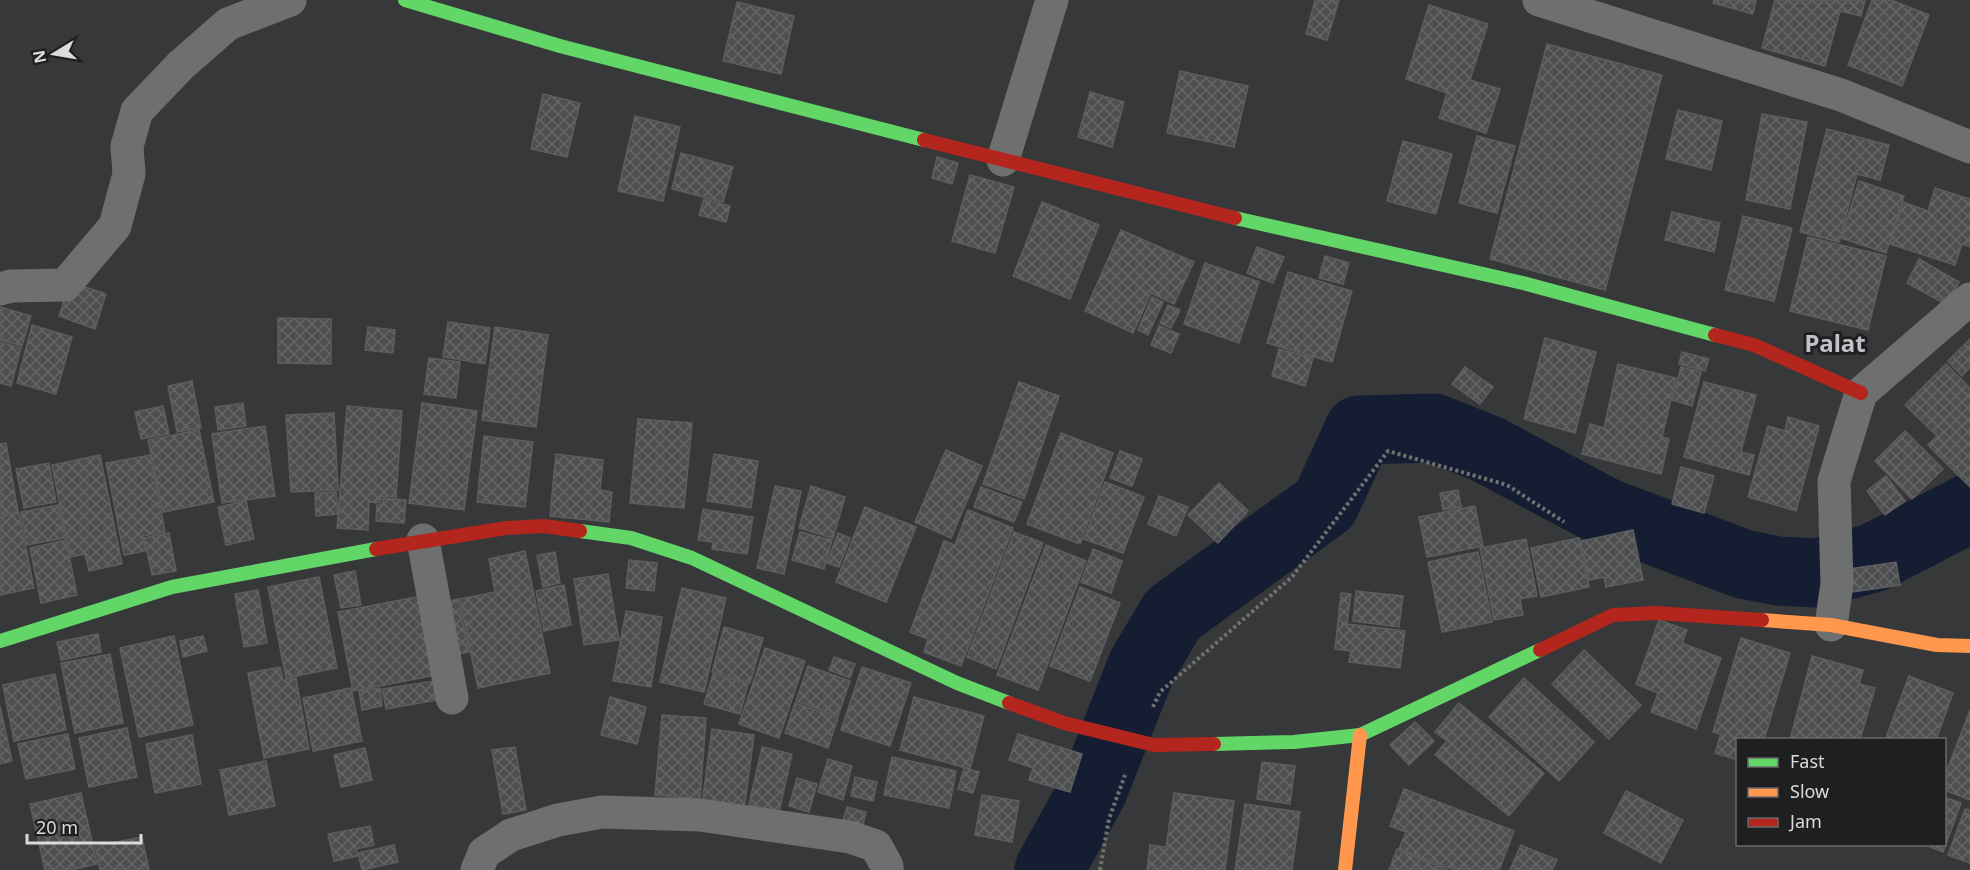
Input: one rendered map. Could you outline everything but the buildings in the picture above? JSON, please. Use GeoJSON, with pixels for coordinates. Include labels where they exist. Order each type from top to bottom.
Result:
{"type":"FeatureCollection","features":[{"type":"Feature","properties":{"kind":"street"},"geometry":{"type":"LineString","coordinates":[[0,289],[11,286],[65,285],[115,226],[129,174],[127,146],[137,111],[181,65],[228,24],[290,0]]}},
{"type":"Feature","properties":{"kind":"street"},"geometry":{"type":"LineString","coordinates":[[405,0],[560,46],[1003,160],[1255,223],[1523,283],[1754,345],[1861,393]]}},
{"type":"Feature","properties":{"kind":"street"},"geometry":{"type":"LineString","coordinates":[[1003,160],[1052,0]]}},
{"type":"Feature","properties":{"kind":"street"},"geometry":{"type":"LineString","coordinates":[[1539,0],[1841,95],[1970,147]]}},
{"type":"Feature","properties":{"kind":"street"},"geometry":{"type":"LineString","coordinates":[[1831,625],[1837,584],[1834,481],[1861,393],[1970,299]]}},
{"type":"Feature","properties":{"kind":"street"},"geometry":{"type":"LineString","coordinates":[[0,641],[172,587],[423,540],[506,528],[544,526],[631,538],[692,558],[957,683],[1064,723],[1154,745],[1294,742],[1360,735],[1613,615],[1656,613],[1831,625],[1937,645],[1970,646]]}},
{"type":"Feature","properties":{"kind":"street"},"geometry":{"type":"LineString","coordinates":[[423,540],[453,698]]}},
{"type":"Feature","properties":{"kind":"street"},"geometry":{"type":"LineString","coordinates":[[1345,870],[1360,735]]}},
{"type":"Feature","properties":{"kind":"street"},"geometry":{"type":"LineString","coordinates":[[477,870],[484,853],[511,835],[558,820],[602,812],[700,815],[850,837],[876,846],[887,870]]}},
{"type":"Feature","properties":{"kind":"path"},"geometry":{"type":"LineString","coordinates":[[1100,870],[1109,819],[1137,741],[1160,692],[1292,577],[1388,451],[1508,484],[1564,522]]}},
{"type":"Feature","properties":{"kind":"waterway"},"geometry":{"type":"LineString","coordinates":[[1049,870],[1093,790],[1142,666],[1173,614],[1325,504],[1359,430],[1434,428],[1487,449],[1605,512],[1743,564],[1778,571],[1817,573],[1873,558],[1970,508]]}},
{"type":"Feature","properties":{"kind":"traffic: fast"},"geometry":{"type":"LineString","coordinates":[[405,0],[560,46],[924,140]]}},
{"type":"Feature","properties":{"kind":"traffic: fast"},"geometry":{"type":"LineString","coordinates":[[1235,218],[1523,283],[1715,335]]}},
{"type":"Feature","properties":{"kind":"traffic: fast"},"geometry":{"type":"LineString","coordinates":[[580,531],[631,538],[692,558],[957,683],[1009,703]]}},
{"type":"Feature","properties":{"kind":"traffic: fast"},"geometry":{"type":"LineString","coordinates":[[0,641],[172,587],[376,549]]}},
{"type":"Feature","properties":{"kind":"traffic: fast"},"geometry":{"type":"LineString","coordinates":[[1214,744],[1294,742],[1360,735],[1540,650]]}},
{"type":"Feature","properties":{"kind":"traffic: slow"},"geometry":{"type":"LineString","coordinates":[[1762,620],[1831,625],[1937,645],[1970,646]]}},
{"type":"Feature","properties":{"kind":"traffic: slow"},"geometry":{"type":"LineString","coordinates":[[1345,870],[1360,735]]}},
{"type":"Feature","properties":{"kind":"traffic: jam"},"geometry":{"type":"LineString","coordinates":[[924,140],[1235,218]]}},
{"type":"Feature","properties":{"kind":"traffic: jam"},"geometry":{"type":"LineString","coordinates":[[1715,335],[1754,345],[1861,393]]}},
{"type":"Feature","properties":{"kind":"traffic: jam"},"geometry":{"type":"LineString","coordinates":[[376,549],[506,528],[544,526],[580,531]]}},
{"type":"Feature","properties":{"kind":"traffic: jam"},"geometry":{"type":"LineString","coordinates":[[1540,650],[1613,615],[1656,613],[1762,620]]}},
{"type":"Feature","properties":{"kind":"traffic: jam"},"geometry":{"type":"LineString","coordinates":[[1009,703],[1064,723],[1154,745],[1214,744]]}},
{"type":"Feature","properties":{"kind":"district","name":"Palat"},"geometry":{"type":"Point","coordinates":[1835,342]}}]}
